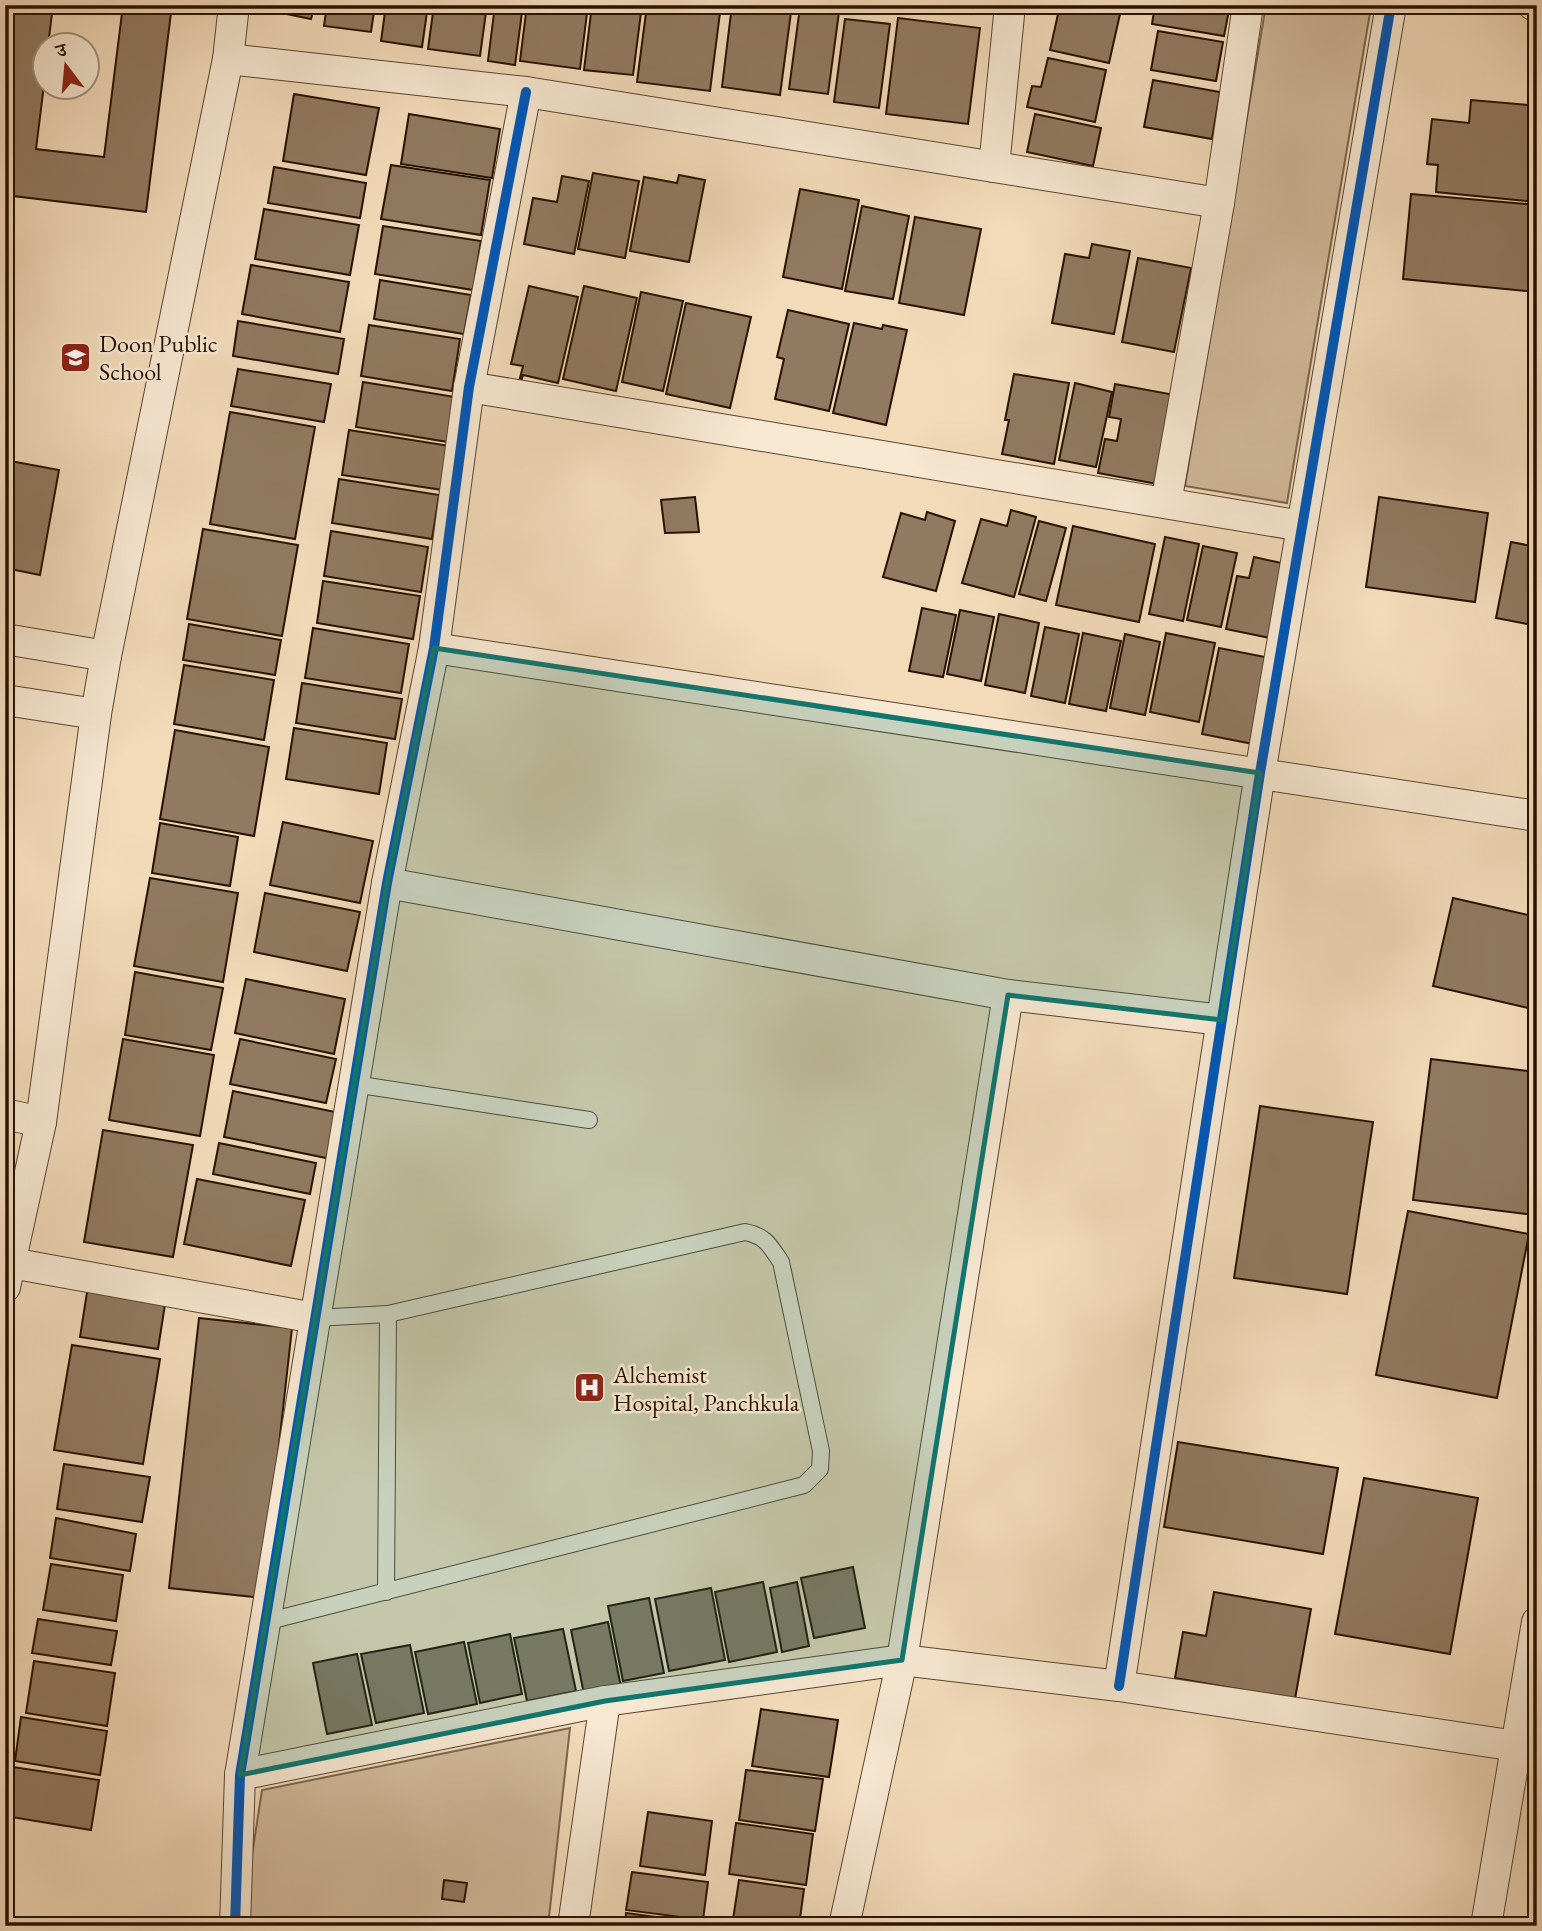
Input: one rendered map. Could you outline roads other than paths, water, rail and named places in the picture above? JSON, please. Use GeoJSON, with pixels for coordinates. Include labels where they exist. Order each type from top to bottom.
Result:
{"type":"FeatureCollection","features":[{"type":"Feature","properties":{"kind":"street"},"geometry":{"type":"LineString","coordinates":[[234,5],[228,59],[106,656],[41,1122],[8,1275],[315,1318]]}},
{"type":"Feature","properties":{"kind":"street"},"geometry":{"type":"LineString","coordinates":[[994,167],[1010,5]]}},
{"type":"Feature","properties":{"kind":"street"},"geometry":{"type":"LineString","coordinates":[[1166,503],[1219,203],[1248,5]]}},
{"type":"Feature","properties":{"kind":"street"},"geometry":{"type":"LineString","coordinates":[[1119,1686],[1260,773],[1391,5]]}},
{"type":"Feature","properties":{"kind":"street"},"geometry":{"type":"LineString","coordinates":[[228,59],[526,92],[1219,203]]}},
{"type":"Feature","properties":{"kind":"street"},"geometry":{"type":"LineString","coordinates":[[236,1926],[240,1775],[387,883],[434,648],[469,387],[526,92]]}},
{"type":"Feature","properties":{"kind":"street"},"geometry":{"type":"LineString","coordinates":[[469,387],[1302,526]]}},
{"type":"Feature","properties":{"kind":"street"},"geometry":{"type":"LineString","coordinates":[[5,639],[106,656]]}},
{"type":"Feature","properties":{"kind":"street"},"geometry":{"type":"LineString","coordinates":[[434,648],[1537,816]]}},
{"type":"Feature","properties":{"kind":"street"},"geometry":{"type":"LineString","coordinates":[[5,700],[96,714]]}},
{"type":"Feature","properties":{"kind":"street"},"geometry":{"type":"LineString","coordinates":[[387,883],[1008,995],[1222,1020]]}},
{"type":"Feature","properties":{"kind":"street"},"geometry":{"type":"LineString","coordinates":[[844,1926],[902,1660],[1008,995]]}},
{"type":"Feature","properties":{"kind":"street"},"geometry":{"type":"LineString","coordinates":[[5,1114],[41,1122]]}},
{"type":"Feature","properties":{"kind":"street"},"geometry":{"type":"LineString","coordinates":[[1486,1926],[1537,1622]]}},
{"type":"Feature","properties":{"kind":"street"},"geometry":{"type":"LineString","coordinates":[[240,1775],[605,1701],[902,1660],[1119,1686],[1516,1746]]}},
{"type":"Feature","properties":{"kind":"street"},"geometry":{"type":"LineString","coordinates":[[573,1926],[605,1701]]}},
{"type":"Feature","properties":{"kind":"lane"},"geometry":{"type":"LineString","coordinates":[[354,1084],[589,1119]]}},
{"type":"Feature","properties":{"kind":"lane"},"geometry":{"type":"LineString","coordinates":[[265,1622],[804,1485],[820,1469],[821,1451],[781,1262],[768,1242],[757,1234],[745,1232],[388,1314],[315,1318]]}},
{"type":"Feature","properties":{"kind":"lane"},"geometry":{"type":"LineString","coordinates":[[386,1592],[388,1314]]}},
{"type":"Feature","properties":{"kind":"place","name":"Doon Public School"},"geometry":{"type":"Point","coordinates":[76,357]}},
{"type":"Feature","properties":{"kind":"place","name":"Alchemist Hospital, Panchkula"},"geometry":{"type":"Point","coordinates":[590,1388]}}]}
